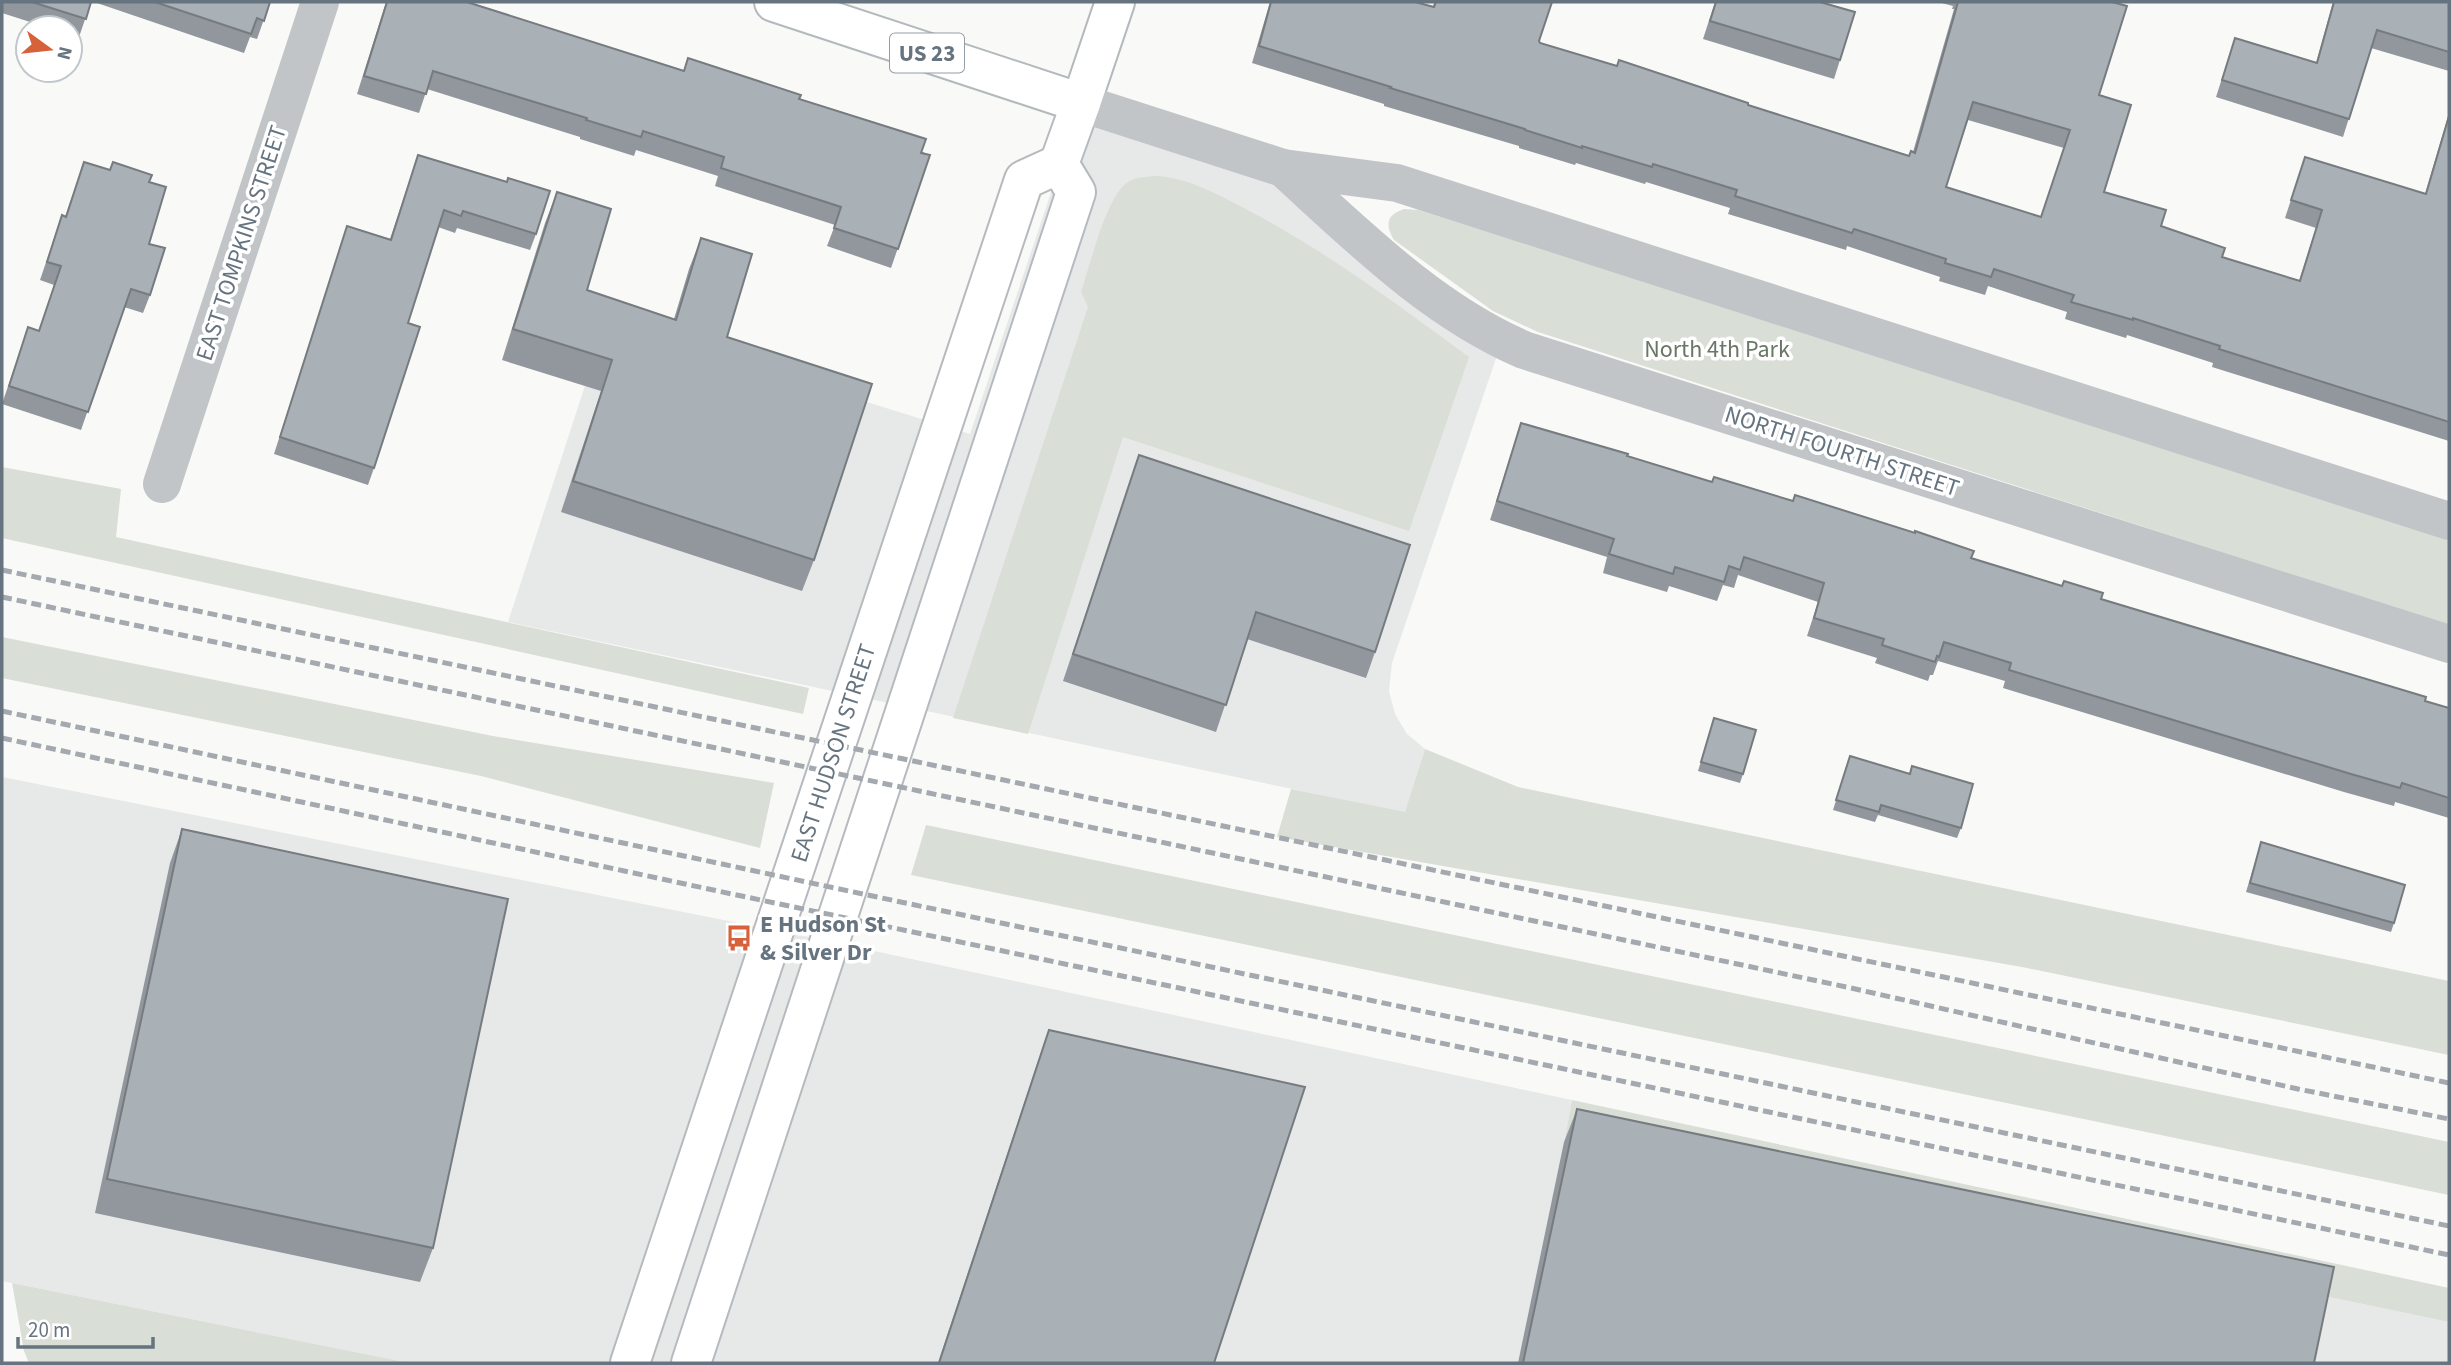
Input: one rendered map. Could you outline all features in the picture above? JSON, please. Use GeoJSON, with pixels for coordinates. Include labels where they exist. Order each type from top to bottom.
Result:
{"type":"FeatureCollection","features":[{"type":"Feature","properties":{"kind":"main road","name":"US 23"},"geometry":{"type":"LineString","coordinates":[[774,2],[1081,103]]}},
{"type":"Feature","properties":{"kind":"main road"},"geometry":{"type":"LineString","coordinates":[[691,1363],[1076,192],[1059,164],[1115,2]]}},
{"type":"Feature","properties":{"kind":"main road","name":"EAST HUDSON STREET"},"geometry":{"type":"LineString","coordinates":[[630,1363],[1024,180],[1059,164]]}},
{"type":"Feature","properties":{"kind":"street","name":"EAST TOMPKINS STREET"},"geometry":{"type":"LineString","coordinates":[[163,484],[320,2]]}},
{"type":"Feature","properties":{"kind":"street","name":"NORTH FOURTH STREET"},"geometry":{"type":"LineString","coordinates":[[1081,103],[1283,168],[1396,183],[2449,522]]}},
{"type":"Feature","properties":{"kind":"street","name":"NORTH FOURTH STREET"},"geometry":{"type":"LineString","coordinates":[[1283,168],[1388,264],[1468,321],[1502,341],[1524,350],[2449,644]]}},
{"type":"Feature","properties":{"kind":"shaded area"},"geometry":{"type":"Polygon","coordinates":[[[1081,103],[1283,168],[1502,341],[1392,663],[1389,691],[1395,714],[1407,734],[1425,749],[1405,813],[508,622],[606,321],[970,434],[1081,103]]]}},
{"type":"Feature","properties":{"kind":"shaded area"},"geometry":{"type":"Polygon","coordinates":[[[2,777],[804,936],[1572,1100],[1565,1138],[2449,1322],[2449,1363],[410,1363],[2,1281],[2,777]]]}},
{"type":"Feature","properties":{"kind":"green space"},"geometry":{"type":"Polygon","coordinates":[[[1155,176],[1199,186],[1270,222],[1358,277],[1469,357],[1409,531],[1123,437],[1028,734],[953,718],[1088,307],[1081,292],[1100,232],[1120,190],[1131,180],[1155,176]]]}},
{"type":"Feature","properties":{"kind":"green space","name":"North 4th Park"},"geometry":{"type":"Polygon","coordinates":[[[1404,209],[1419,210],[2449,540],[2449,625],[1538,332],[1493,311],[1394,240],[1389,230],[1389,221],[1394,214],[1404,209]]]}},
{"type":"Feature","properties":{"kind":"green space"},"geometry":{"type":"Polygon","coordinates":[[[2,467],[121,489],[116,537],[809,688],[803,714],[2,538],[2,467]]]}},
{"type":"Feature","properties":{"kind":"green space"},"geometry":{"type":"Polygon","coordinates":[[[2,637],[493,736],[774,783],[760,848],[481,776],[2,678],[2,637]]]}},
{"type":"Feature","properties":{"kind":"green space"},"geometry":{"type":"Polygon","coordinates":[[[1425,749],[1518,787],[2449,981],[2449,1055],[2022,967],[1277,837],[1291,789],[1405,812],[1425,749]]]}},
{"type":"Feature","properties":{"kind":"green space"},"geometry":{"type":"Polygon","coordinates":[[[926,825],[2449,1142],[2449,1195],[911,875],[926,825]]]}},
{"type":"Feature","properties":{"kind":"green space"},"geometry":{"type":"Polygon","coordinates":[[[1572,1100],[2449,1288],[2449,1322],[1565,1138],[1572,1100]]]}},
{"type":"Feature","properties":{"kind":"green space"},"geometry":{"type":"Polygon","coordinates":[[[12,1283],[410,1363],[29,1363],[24,1351],[12,1283]]]}},
{"type":"Feature","properties":{"kind":"building"},"geometry":{"type":"Polygon","coordinates":[[[32,2],[91,2],[86,19],[84,14],[70,14],[32,2]]]}},
{"type":"Feature","properties":{"kind":"building"},"geometry":{"type":"Polygon","coordinates":[[[155,2],[270,2],[264,21],[257,18],[251,34],[155,2]]]}},
{"type":"Feature","properties":{"kind":"building"},"geometry":{"type":"Polygon","coordinates":[[[387,2],[467,2],[684,71],[688,58],[801,95],[799,99],[926,139],[921,153],[930,155],[898,249],[834,228],[841,207],[721,168],[724,157],[643,131],[641,137],[433,71],[426,94],[364,76],[387,2]]]}},
{"type":"Feature","properties":{"kind":"building"},"geometry":{"type":"Polygon","coordinates":[[[1271,2],[1415,2],[1434,7],[1436,2],[1552,2],[1540,43],[1617,66],[1619,60],[1748,105],[1909,156],[1911,151],[1915,153],[1958,2],[2112,2],[2127,6],[2099,95],[2131,105],[2104,192],[2166,210],[2161,226],[2225,248],[2222,257],[2300,281],[2322,210],[2291,200],[2305,157],[2426,194],[2449,116],[2449,422],[2219,349],[2220,346],[2133,318],[2071,302],[2074,295],[1994,269],[1991,277],[1945,263],[1946,259],[1854,229],[1852,233],[1735,196],[1737,190],[1653,164],[1652,167],[1582,148],[1259,46],[1271,2]],[[1973,102],[1946,187],[2041,217],[2070,130],[1973,102]]]}},
{"type":"Feature","properties":{"kind":"building"},"geometry":{"type":"Polygon","coordinates":[[[1716,2],[1820,2],[1855,12],[1840,60],[1710,21],[1716,2]]]}},
{"type":"Feature","properties":{"kind":"building"},"geometry":{"type":"Polygon","coordinates":[[[2334,2],[2449,2],[2449,52],[2377,30],[2349,119],[2222,80],[2235,38],[2317,63],[2334,2]]]}},
{"type":"Feature","properties":{"kind":"building"},"geometry":{"type":"Polygon","coordinates":[[[418,155],[507,182],[508,178],[550,191],[536,234],[463,211],[461,216],[444,210],[408,323],[420,327],[374,468],[280,437],[347,226],[391,240],[418,155]]]}},
{"type":"Feature","properties":{"kind":"building"},"geometry":{"type":"Polygon","coordinates":[[[84,162],[110,170],[113,162],[152,175],[149,182],[166,187],[149,244],[165,248],[150,295],[131,289],[88,412],[9,386],[28,327],[39,331],[61,266],[47,262],[62,215],[66,217],[84,162]]]}},
{"type":"Feature","properties":{"kind":"building"},"geometry":{"type":"Polygon","coordinates":[[[557,192],[611,209],[587,290],[676,320],[701,238],[752,254],[727,337],[872,384],[814,560],[573,481],[612,360],[513,329],[557,192]]]}},
{"type":"Feature","properties":{"kind":"building"},"geometry":{"type":"Polygon","coordinates":[[[1521,423],[1712,482],[1714,477],[1793,501],[1795,495],[1915,531],[1974,551],[1971,558],[2062,586],[2064,581],[2103,593],[2101,599],[2426,697],[2425,701],[2449,708],[2449,798],[2402,783],[2400,788],[2351,774],[2009,670],[2011,663],[1944,642],[1935,662],[1882,645],[1884,639],[1814,618],[1824,583],[1744,557],[1740,570],[1729,566],[1724,582],[1675,567],[1673,574],[1609,554],[1614,539],[1497,501],[1521,423]]]}},
{"type":"Feature","properties":{"kind":"building"},"geometry":{"type":"Polygon","coordinates":[[[1139,455],[1410,545],[1375,652],[1256,612],[1226,705],[1073,654],[1139,455]]]}},
{"type":"Feature","properties":{"kind":"building"},"geometry":{"type":"Polygon","coordinates":[[[1714,718],[1756,730],[1743,774],[1701,762],[1714,718]]]}},
{"type":"Feature","properties":{"kind":"building"},"geometry":{"type":"Polygon","coordinates":[[[1850,756],[1910,774],[1912,766],[1973,784],[1961,828],[1881,805],[1879,812],[1836,800],[1850,756]]]}},
{"type":"Feature","properties":{"kind":"building"},"geometry":{"type":"Polygon","coordinates":[[[182,829],[508,899],[433,1248],[107,1179],[182,829]]]}},
{"type":"Feature","properties":{"kind":"building"},"geometry":{"type":"Polygon","coordinates":[[[2261,842],[2405,885],[2394,923],[2250,883],[2261,842]]]}},
{"type":"Feature","properties":{"kind":"building"},"geometry":{"type":"Polygon","coordinates":[[[1049,1030],[1305,1087],[1214,1363],[939,1363],[1049,1030]]]}},
{"type":"Feature","properties":{"kind":"building"},"geometry":{"type":"Polygon","coordinates":[[[1577,1109],[2334,1267],[2314,1363],[1523,1363],[1577,1109]]]}},
{"type":"Feature","properties":{"kind":"railway"},"geometry":{"type":"LineString","coordinates":[[2,570],[2449,1083]]}},
{"type":"Feature","properties":{"kind":"railway"},"geometry":{"type":"LineString","coordinates":[[2,597],[1851,988],[2298,1089],[2449,1119]]}},
{"type":"Feature","properties":{"kind":"railway"},"geometry":{"type":"LineString","coordinates":[[2,711],[2449,1226]]}},
{"type":"Feature","properties":{"kind":"railway"},"geometry":{"type":"LineString","coordinates":[[2,738],[2449,1255]]}},
{"type":"Feature","properties":{"kind":"place","name":"E Hudson St & Silver Dr"},"geometry":{"type":"Point","coordinates":[739,938]}}]}
